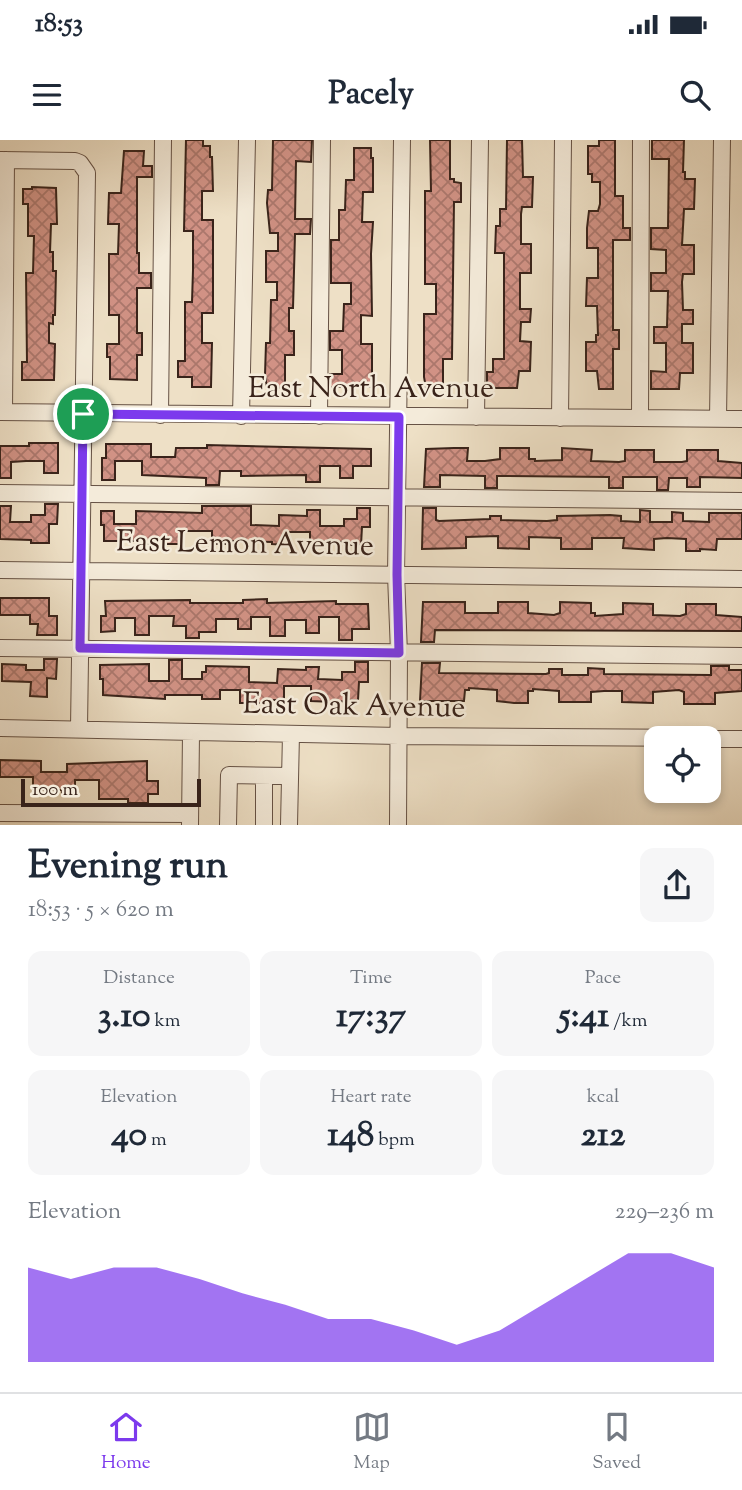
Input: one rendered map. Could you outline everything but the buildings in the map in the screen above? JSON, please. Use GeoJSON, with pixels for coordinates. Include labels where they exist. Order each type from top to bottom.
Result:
{"type":"FeatureCollection","features":[{"type":"Feature","properties":{"kind":"street"},"geometry":{"type":"LineString","coordinates":[[160,415],[163,140]]}},
{"type":"Feature","properties":{"kind":"street"},"geometry":{"type":"LineString","coordinates":[[242,416],[247,140]]}},
{"type":"Feature","properties":{"kind":"street"},"geometry":{"type":"LineString","coordinates":[[318,416],[322,140]]}},
{"type":"Feature","properties":{"kind":"street"},"geometry":{"type":"LineString","coordinates":[[398,825],[397,575],[402,140]]}},
{"type":"Feature","properties":{"kind":"street"},"geometry":{"type":"LineString","coordinates":[[476,417],[480,140]]}},
{"type":"Feature","properties":{"kind":"street"},"geometry":{"type":"LineString","coordinates":[[560,418],[563,140]]}},
{"type":"Feature","properties":{"kind":"street"},"geometry":{"type":"LineString","coordinates":[[640,418],[641,140]]}},
{"type":"Feature","properties":{"kind":"street"},"geometry":{"type":"LineString","coordinates":[[718,419],[722,140]]}},
{"type":"Feature","properties":{"kind":"street"},"geometry":{"type":"LineString","coordinates":[[2,412],[3,160],[63,160],[80,163],[87,173],[89,188],[79,729]]}},
{"type":"Feature","properties":{"kind":"street","name":"East North Avenue"},"geometry":{"type":"LineString","coordinates":[[2,412],[742,419]]}},
{"type":"Feature","properties":{"kind":"street"},"geometry":{"type":"LineString","coordinates":[[0,493],[742,501]]}},
{"type":"Feature","properties":{"kind":"street","name":"East Lemon Avenue"},"geometry":{"type":"LineString","coordinates":[[0,570],[742,579]]}},
{"type":"Feature","properties":{"kind":"street"},"geometry":{"type":"LineString","coordinates":[[0,648],[742,656]]}},
{"type":"Feature","properties":{"kind":"street","name":"East Oak Avenue"},"geometry":{"type":"LineString","coordinates":[[0,728],[191,733],[644,738]]}},
{"type":"Feature","properties":{"kind":"street"},"geometry":{"type":"LineString","coordinates":[[0,813],[190,820],[191,733]]}},
{"type":"Feature","properties":{"kind":"street"},"geometry":{"type":"LineString","coordinates":[[289,825],[291,734]]}},
{"type":"Feature","properties":{"kind":"street","name":"East Oak Avenue"},"geometry":{"type":"LineString","coordinates":[[721,738],[742,739]]}},
{"type":"Feature","properties":{"kind":"street"},"geometry":{"type":"LineString","coordinates":[[228,825],[229,775],[290,776]]}},
{"type":"Feature","properties":{"kind":"street"},"geometry":{"type":"LineString","coordinates":[[264,776],[264,825]]}},
{"type":"Feature","properties":{"kind":"route"},"geometry":{"type":"LineString","coordinates":[[83,414],[399,417],[399,653],[80,648],[83,414]]}}]}
